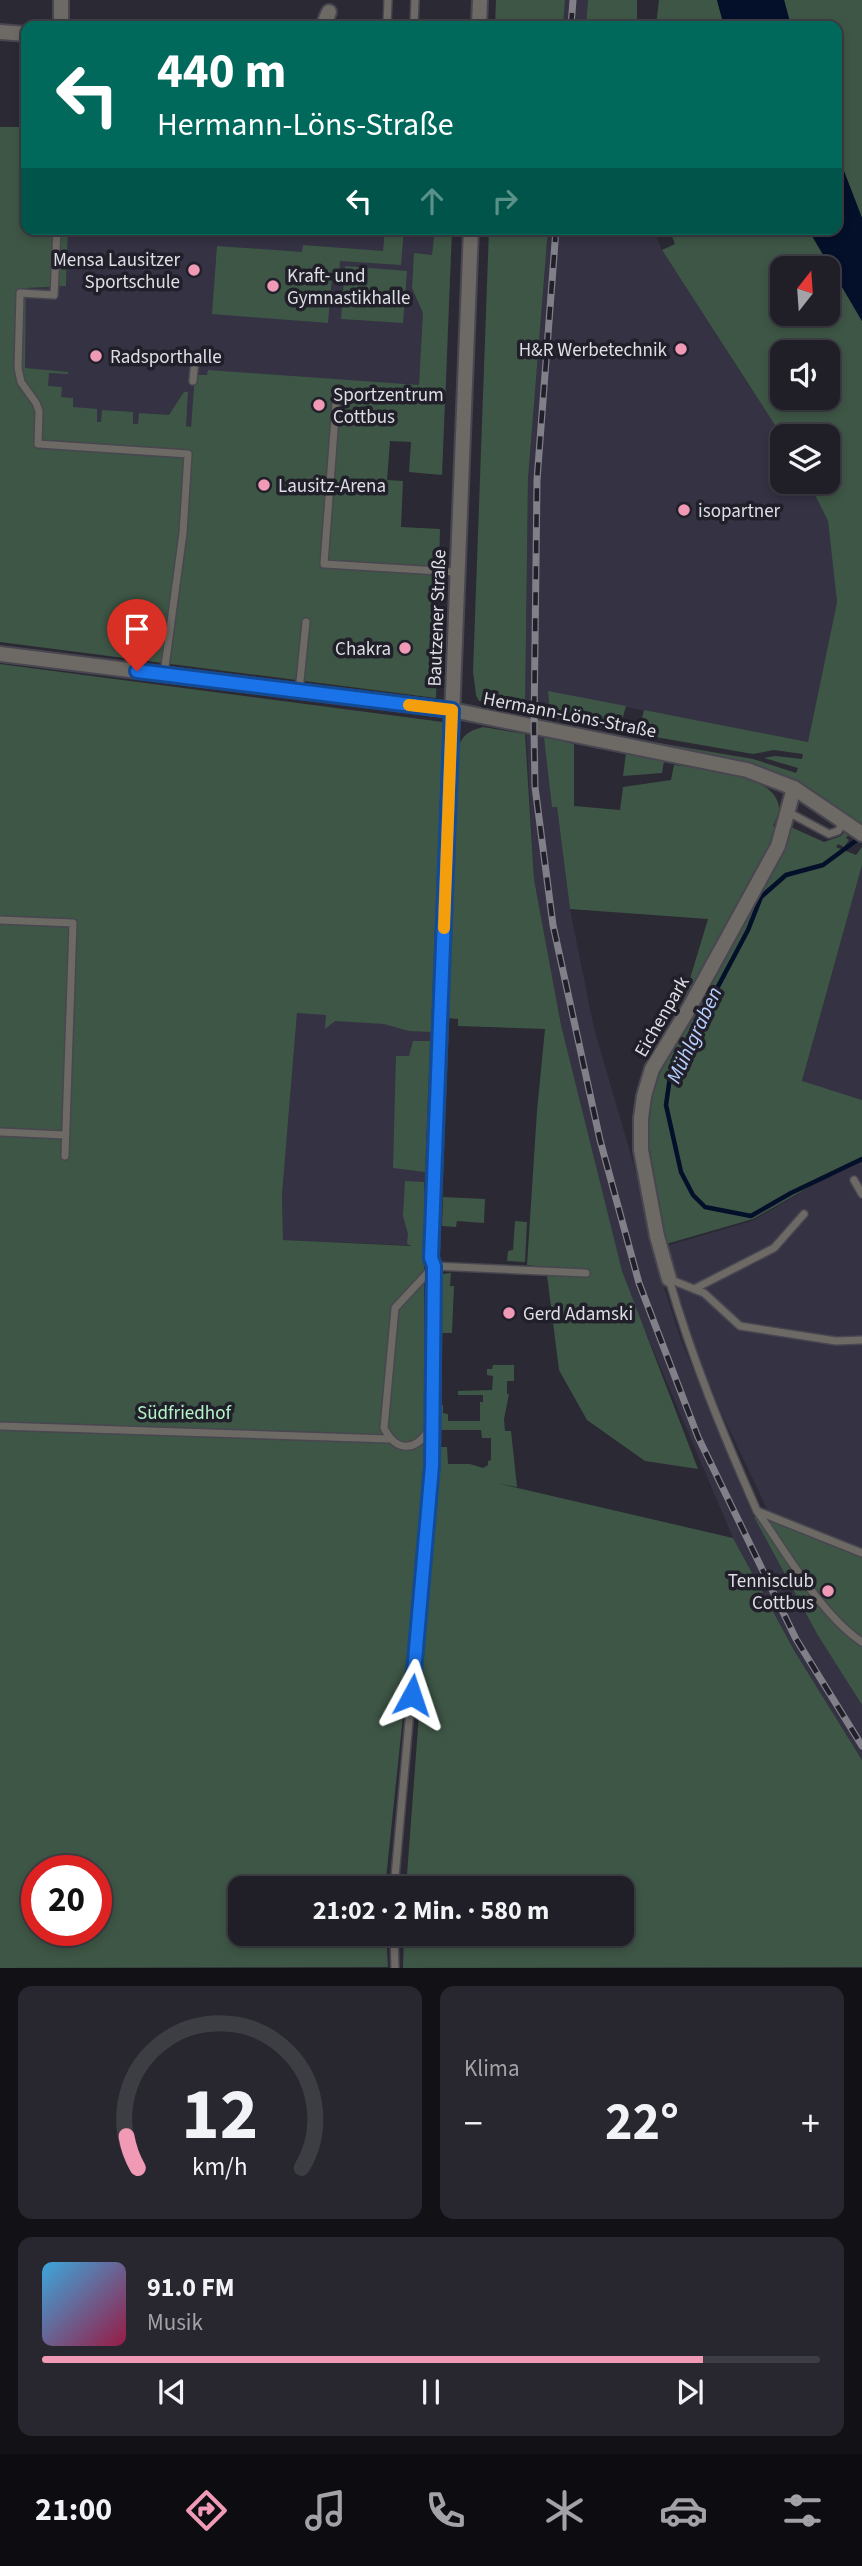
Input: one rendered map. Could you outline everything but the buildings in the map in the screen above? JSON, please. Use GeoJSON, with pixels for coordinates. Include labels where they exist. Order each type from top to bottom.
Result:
{"type":"FeatureCollection","features":[{"type":"Feature","properties":{"kind":"street"},"geometry":{"type":"LineString","coordinates":[[61,0],[61,21]]}},
{"type":"Feature","properties":{"kind":"street"},"geometry":{"type":"LineString","coordinates":[[479,21],[480,0]]}},
{"type":"Feature","properties":{"kind":"street"},"geometry":{"type":"LineString","coordinates":[[325,21],[328,12]]}},
{"type":"Feature","properties":{"kind":"street"},"geometry":{"type":"LineString","coordinates":[[0,33],[21,34]]}},
{"type":"Feature","properties":{"kind":"street","name":"Bautzener Straße"},"geometry":{"type":"LineString","coordinates":[[432,1466],[434,1266],[431,1258],[471,235]]}},
{"type":"Feature","properties":{"kind":"street","name":"Hermann-Löns-Straße"},"geometry":{"type":"LineString","coordinates":[[0,654],[452,710],[747,770],[794,788],[854,828]]}},
{"type":"Feature","properties":{"kind":"street","name":"Eichenpark"},"geometry":{"type":"LineString","coordinates":[[669,1279],[657,1236],[642,1150],[641,1118],[644,1096],[652,1069],[688,1010],[778,846],[794,788]]}},
{"type":"Feature","properties":{"kind":"lane"},"geometry":{"type":"LineString","coordinates":[[387,21],[388,0]]}},
{"type":"Feature","properties":{"kind":"lane"},"geometry":{"type":"LineString","coordinates":[[414,21],[415,0]]}},
{"type":"Feature","properties":{"kind":"lane"},"geometry":{"type":"LineString","coordinates":[[57,235],[54,295],[20,293],[18,368],[21,382],[37,403],[38,444],[188,454],[183,533],[164,674]]}},
{"type":"Feature","properties":{"kind":"lane"},"geometry":{"type":"LineString","coordinates":[[194,381],[195,359]]}},
{"type":"Feature","properties":{"kind":"lane"},"geometry":{"type":"LineString","coordinates":[[337,390],[324,564],[456,572]]}},
{"type":"Feature","properties":{"kind":"lane"},"geometry":{"type":"LineString","coordinates":[[299,691],[306,622]]}},
{"type":"Feature","properties":{"kind":"lane"},"geometry":{"type":"LineString","coordinates":[[788,812],[829,834],[854,828]]}},
{"type":"Feature","properties":{"kind":"lane"},"geometry":{"type":"LineString","coordinates":[[0,920],[74,923],[65,1156]]}},
{"type":"Feature","properties":{"kind":"lane"},"geometry":{"type":"LineString","coordinates":[[0,1132],[65,1135]]}},
{"type":"Feature","properties":{"kind":"lane"},"geometry":{"type":"LineString","coordinates":[[854,1180],[862,1195]]}},
{"type":"Feature","properties":{"kind":"lane"},"geometry":{"type":"LineString","coordinates":[[694,1289],[774,1248],[804,1214]]}},
{"type":"Feature","properties":{"kind":"lane"},"geometry":{"type":"LineString","coordinates":[[432,1426],[424,1438],[412,1446],[398,1446],[389,1438],[384,1428],[395,1308],[434,1266],[586,1273]]}},
{"type":"Feature","properties":{"kind":"lane"},"geometry":{"type":"LineString","coordinates":[[669,1279],[704,1293],[740,1326],[836,1341],[862,1340]]}},
{"type":"Feature","properties":{"kind":"lane"},"geometry":{"type":"LineString","coordinates":[[669,1279],[686,1339],[713,1411],[757,1511],[824,1606],[846,1632],[862,1642]]}},
{"type":"Feature","properties":{"kind":"lane"},"geometry":{"type":"LineString","coordinates":[[0,1426],[389,1438]]}},
{"type":"Feature","properties":{"kind":"lane","name":"Bautzener Straße"},"geometry":{"type":"LineString","coordinates":[[395,1876],[432,1466]]}},
{"type":"Feature","properties":{"kind":"lane"},"geometry":{"type":"LineString","coordinates":[[757,1511],[862,1553]]}},
{"type":"Feature","properties":{"kind":"lane"},"geometry":{"type":"LineString","coordinates":[[394,1946],[395,1968]]}},
{"type":"Feature","properties":{"kind":"shaded area"},"geometry":{"type":"Polygon","coordinates":[[[565,0],[588,0],[586,21],[563,21],[565,0]]]}},
{"type":"Feature","properties":{"kind":"shaded area"},"geometry":{"type":"Polygon","coordinates":[[[68,235],[452,235],[446,391],[196,375],[191,427],[23,418],[26,287],[66,286],[68,235]]]}},
{"type":"Feature","properties":{"kind":"shaded area"},"geometry":{"type":"Polygon","coordinates":[[[548,235],[656,235],[662,250],[774,424],[770,424],[770,494],[814,494],[828,521],[837,602],[808,742],[548,692],[557,807],[570,909],[594,1028],[650,1221],[660,1261],[657,1266],[681,1340],[754,1517],[817,1634],[862,1705],[862,1760],[795,1652],[733,1538],[623,1279],[561,1025],[534,879],[525,711],[528,479],[548,235]]]}},
{"type":"Feature","properties":{"kind":"shaded area"},"geometry":{"type":"Polygon","coordinates":[[[862,865],[862,1100],[802,1082],[862,865]]]}},
{"type":"Feature","properties":{"kind":"shaded area"},"geometry":{"type":"Polygon","coordinates":[[[297,1013],[435,1021],[425,1246],[283,1240],[282,1195],[297,1013]]]}},
{"type":"Feature","properties":{"kind":"shaded area"},"geometry":{"type":"Polygon","coordinates":[[[862,1157],[862,1548],[768,1511],[689,1338],[666,1246],[752,1221],[862,1157]]]}},
{"type":"Feature","properties":{"kind":"green space"},"geometry":{"type":"Polygon","coordinates":[[[496,0],[565,0],[563,21],[495,21],[496,0]]]}},
{"type":"Feature","properties":{"kind":"green space"},"geometry":{"type":"Polygon","coordinates":[[[588,0],[637,0],[637,21],[586,21],[588,0]]]}},
{"type":"Feature","properties":{"kind":"green space"},"geometry":{"type":"Polygon","coordinates":[[[659,0],[717,0],[723,21],[657,21],[659,0]]]}},
{"type":"Feature","properties":{"kind":"green space"},"geometry":{"type":"Polygon","coordinates":[[[784,0],[862,0],[862,218],[842,166],[842,21],[790,21],[784,0]]]}},
{"type":"Feature","properties":{"kind":"green space","name":"Sportzentrum Cottbus"},"geometry":{"type":"Polygon","coordinates":[[[0,127],[21,127],[21,235],[68,235],[66,286],[26,288],[25,368],[68,372],[49,373],[48,386],[62,387],[61,397],[73,398],[73,407],[97,409],[97,422],[101,422],[102,410],[133,412],[133,424],[138,424],[139,413],[169,415],[184,392],[188,392],[186,426],[191,427],[195,375],[207,375],[208,370],[419,385],[423,313],[412,288],[414,253],[432,255],[434,235],[452,235],[442,475],[409,472],[411,442],[390,441],[387,480],[403,481],[401,527],[440,529],[436,698],[0,642],[0,127]]]}},
{"type":"Feature","properties":{"kind":"green space","name":"Kraft- und Gymnastikhalle"},"geometry":{"type":"Polygon","coordinates":[[[384,235],[404,235],[401,265],[340,261],[339,277],[332,277],[328,323],[212,314],[217,246],[302,252],[303,245],[383,251],[384,235]]]}},
{"type":"Feature","properties":{"kind":"green space"},"geometry":{"type":"Polygon","coordinates":[[[489,235],[548,235],[528,479],[525,711],[479,701],[473,672],[489,235]]]}},
{"type":"Feature","properties":{"kind":"green space"},"geometry":{"type":"Polygon","coordinates":[[[671,235],[812,235],[824,256],[770,256],[770,326],[840,326],[840,284],[862,321],[862,826],[794,779],[751,764],[635,743],[635,739],[753,759],[796,773],[798,768],[764,758],[775,756],[802,759],[803,754],[774,750],[753,754],[638,734],[644,710],[808,742],[837,602],[828,521],[814,494],[840,494],[840,424],[774,424],[662,250],[675,244],[671,235]]]}},
{"type":"Feature","properties":{"kind":"green space"},"geometry":{"type":"Polygon","coordinates":[[[345,266],[407,271],[403,323],[341,319],[345,266]]]}},
{"type":"Feature","properties":{"kind":"green space","name":"Südfriedhof"},"geometry":{"type":"Polygon","coordinates":[[[0,664],[443,722],[431,1032],[409,1031],[384,1024],[335,1021],[325,1029],[326,1015],[297,1013],[282,1195],[283,1240],[412,1246],[407,1244],[408,1234],[403,1216],[405,1181],[424,1182],[424,1456],[408,1668],[386,1876],[228,1876],[228,1946],[387,1946],[388,1967],[0,1968],[0,664]]]}},
{"type":"Feature","properties":{"kind":"green space"},"geometry":{"type":"Polygon","coordinates":[[[548,691],[626,706],[619,731],[550,717],[548,691]]]}},
{"type":"Feature","properties":{"kind":"green space"},"geometry":{"type":"Polygon","coordinates":[[[483,727],[525,734],[534,879],[561,1025],[622,1271],[698,1469],[645,1461],[587,1420],[559,1370],[546,1267],[527,1265],[545,1029],[458,1026],[458,1019],[448,1018],[454,748],[458,748],[467,734],[483,727]]]}},
{"type":"Feature","properties":{"kind":"green space"},"geometry":{"type":"Polygon","coordinates":[[[544,737],[574,744],[574,806],[620,810],[623,787],[671,780],[674,765],[737,775],[767,788],[776,798],[779,811],[773,826],[793,828],[824,842],[841,836],[848,828],[852,830],[844,847],[838,844],[836,847],[856,855],[862,847],[862,865],[802,1081],[862,1100],[862,1157],[753,1219],[666,1244],[649,1144],[651,1097],[667,1055],[708,919],[570,909],[557,807],[552,807],[544,737]]]}},
{"type":"Feature","properties":{"kind":"green space"},"geometry":{"type":"Polygon","coordinates":[[[626,753],[664,761],[662,773],[623,776],[626,753]]]}},
{"type":"Feature","properties":{"kind":"green space"},"geometry":{"type":"Polygon","coordinates":[[[413,1041],[430,1041],[425,1172],[393,1168],[396,1056],[409,1056],[413,1041]]]}},
{"type":"Feature","properties":{"kind":"green space"},"geometry":{"type":"Polygon","coordinates":[[[443,1197],[485,1199],[484,1223],[457,1221],[456,1227],[442,1226],[443,1197]]]}},
{"type":"Feature","properties":{"kind":"green space"},"geometry":{"type":"Polygon","coordinates":[[[515,1221],[527,1222],[525,1262],[507,1261],[508,1251],[513,1250],[515,1221]]]}},
{"type":"Feature","properties":{"kind":"green space"},"geometry":{"type":"Polygon","coordinates":[[[451,1273],[450,1286],[454,1286],[452,1333],[440,1333],[440,1277],[442,1274],[451,1273]]]}},
{"type":"Feature","properties":{"kind":"green space"},"geometry":{"type":"Polygon","coordinates":[[[493,1365],[514,1365],[514,1381],[507,1381],[509,1394],[504,1419],[505,1431],[511,1431],[517,1487],[496,1483],[733,1538],[795,1652],[862,1760],[862,1967],[403,1968],[404,1946],[634,1946],[634,1876],[407,1876],[439,1447],[447,1447],[448,1464],[470,1464],[483,1468],[491,1460],[491,1438],[482,1438],[481,1430],[439,1430],[439,1405],[443,1405],[443,1413],[448,1414],[448,1421],[480,1421],[480,1402],[483,1402],[483,1395],[458,1395],[458,1391],[492,1390],[493,1376],[487,1375],[487,1369],[492,1369],[493,1365]]]}},
{"type":"Feature","properties":{"kind":"green space","name":"Tennisclub Cottbus"},"geometry":{"type":"Polygon","coordinates":[[[768,1512],[862,1548],[862,1705],[817,1634],[754,1517],[768,1512]]]}},
{"type":"Feature","properties":{"kind":"water"},"geometry":{"type":"Polygon","coordinates":[[[717,0],[784,0],[790,21],[723,21],[717,0]]]}},
{"type":"Feature","properties":{"kind":"water"},"geometry":{"type":"Polygon","coordinates":[[[842,166],[862,218],[862,321],[840,284],[840,256],[824,256],[812,235],[842,235],[842,166]]]}},
{"type":"Feature","properties":{"kind":"waterway","name":"Mühlgraben"},"geometry":{"type":"LineString","coordinates":[[861,837],[823,865],[786,875],[761,897],[748,930],[670,1077],[666,1105],[681,1172],[693,1195],[705,1207],[751,1216],[791,1193],[862,1159]]}},
{"type":"Feature","properties":{"kind":"railway"},"geometry":{"type":"LineString","coordinates":[[571,21],[573,0]]}},
{"type":"Feature","properties":{"kind":"railway"},"geometry":{"type":"LineString","coordinates":[[556,235],[537,480],[534,727],[535,787],[553,925],[600,1140],[639,1283],[698,1437],[796,1639],[862,1746]]}},
{"type":"Feature","properties":{"kind":"slow traffic"},"geometry":{"type":"LineString","coordinates":[[409,705],[452,710],[444,928]]}},
{"type":"Feature","properties":{"kind":"place","name":"Mensa Lausitzer Sportschule"},"geometry":{"type":"Point","coordinates":[194,270]}},
{"type":"Feature","properties":{"kind":"place","name":"Kraft- und Gymnastikhalle"},"geometry":{"type":"Point","coordinates":[273,286]}},
{"type":"Feature","properties":{"kind":"place","name":"H&R Werbetechnik"},"geometry":{"type":"Point","coordinates":[681,349]}},
{"type":"Feature","properties":{"kind":"place","name":"Radsporthalle"},"geometry":{"type":"Point","coordinates":[96,356]}},
{"type":"Feature","properties":{"kind":"place","name":"Sportzentrum Cottbus"},"geometry":{"type":"Point","coordinates":[319,405]}},
{"type":"Feature","properties":{"kind":"place","name":"Lausitz-Arena"},"geometry":{"type":"Point","coordinates":[264,485]}},
{"type":"Feature","properties":{"kind":"place","name":"isopartner"},"geometry":{"type":"Point","coordinates":[684,510]}},
{"type":"Feature","properties":{"kind":"place","name":"Chakra"},"geometry":{"type":"Point","coordinates":[405,648]}},
{"type":"Feature","properties":{"kind":"place","name":"Gerd Adamski"},"geometry":{"type":"Point","coordinates":[509,1313]}},
{"type":"Feature","properties":{"kind":"place","name":"Tennisclub Cottbus"},"geometry":{"type":"Point","coordinates":[828,1591]}},
{"type":"Feature","properties":{"kind":"route"},"geometry":{"type":"LineString","coordinates":[[137,671],[452,710],[431,1258],[434,1266],[432,1466],[412,1695]]}}]}
